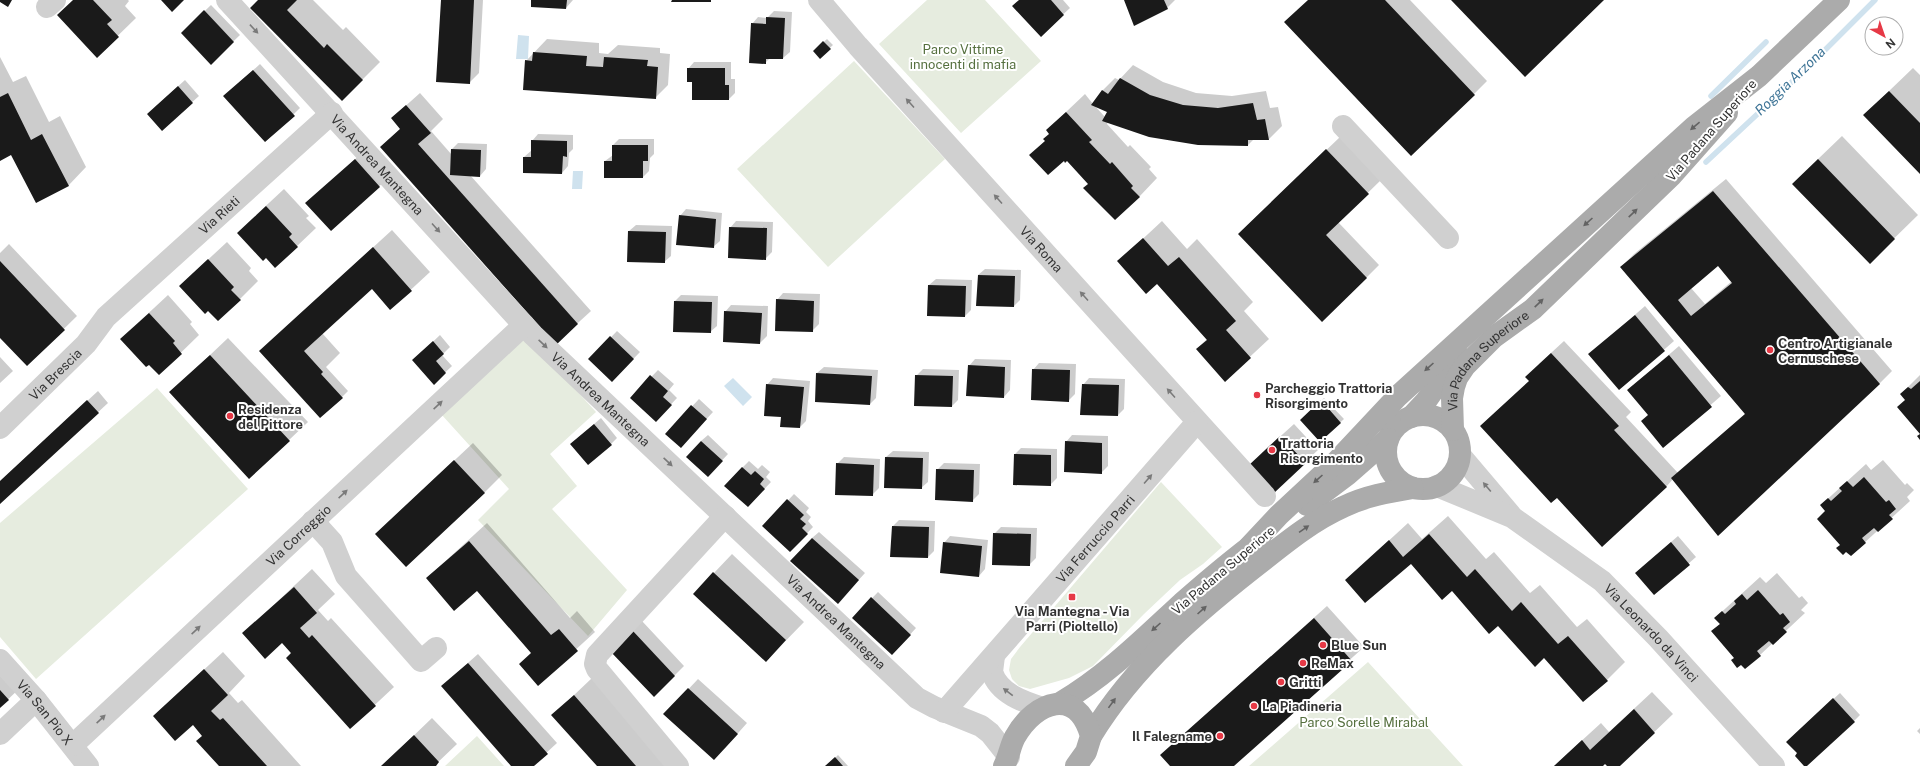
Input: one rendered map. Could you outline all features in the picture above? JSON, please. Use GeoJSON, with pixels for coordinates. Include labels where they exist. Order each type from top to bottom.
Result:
{"type":"FeatureCollection","features":[{"type":"Feature","properties":{"kind":"main road"},"geometry":{"type":"LineString","coordinates":[[1759,76],[1839,0]]}},
{"type":"Feature","properties":{"kind":"main road","name":"Via Padana Superiore"},"geometry":{"type":"LineString","coordinates":[[1010,763],[1015,736],[1026,723],[1051,705],[1085,688],[1111,668],[1196,590],[1249,547],[1339,482],[1388,439],[1400,424],[1410,417],[1426,401],[1489,313],[1506,296],[1694,127],[1759,76]]}},
{"type":"Feature","properties":{"kind":"main road","name":"Via Padana Superiore"},"geometry":{"type":"LineString","coordinates":[[1453,430],[1453,393],[1457,378],[1465,366],[1494,337],[1533,309],[1676,172],[1759,76]]}},
{"type":"Feature","properties":{"kind":"main road"},"geometry":{"type":"LineString","coordinates":[[1249,547],[1279,515],[1337,461],[1398,396],[1489,313]]}},
{"type":"Feature","properties":{"kind":"main road","name":"Via Padana Superiore"},"geometry":{"type":"LineString","coordinates":[[1410,417],[1426,415],[1433,416],[1445,422],[1453,430],[1458,442],[1460,455]]}},
{"type":"Feature","properties":{"kind":"main road"},"geometry":{"type":"LineString","coordinates":[[1388,439],[1385,453],[1389,467],[1396,478],[1413,488]]}},
{"type":"Feature","properties":{"kind":"main road"},"geometry":{"type":"LineString","coordinates":[[1437,486],[1443,483],[1452,473],[1460,455]]}},
{"type":"Feature","properties":{"kind":"main road","name":"Via Padana Superiore"},"geometry":{"type":"LineString","coordinates":[[1076,766],[1086,752],[1091,736],[1110,705],[1138,672],[1202,610],[1271,554],[1315,522],[1342,507],[1370,496],[1413,488],[1426,489],[1437,486]]}},
{"type":"Feature","properties":{"kind":"main road"},"geometry":{"type":"LineString","coordinates":[[1051,705],[1072,708],[1081,715],[1091,736]]}},
{"type":"Feature","properties":{"kind":"street","name":"Via Roma"},"geometry":{"type":"LineString","coordinates":[[819,0],[863,52],[1265,496]]}},
{"type":"Feature","properties":{"kind":"street","name":"Via Andrea Mantegna"},"geometry":{"type":"LineString","coordinates":[[233,2],[524,325],[917,698],[944,712],[981,726],[990,733],[1010,763]]}},
{"type":"Feature","properties":{"kind":"street","name":"Via Rieti"},"geometry":{"type":"LineString","coordinates":[[106,317],[332,113]]}},
{"type":"Feature","properties":{"kind":"street"},"geometry":{"type":"LineString","coordinates":[[1343,126],[1448,238]]}},
{"type":"Feature","properties":{"kind":"street","name":"Via Brescia"},"geometry":{"type":"LineString","coordinates":[[0,428],[86,344],[106,317]]}},
{"type":"Feature","properties":{"kind":"street","name":"Via Correggio"},"geometry":{"type":"LineString","coordinates":[[73,745],[524,325]]}},
{"type":"Feature","properties":{"kind":"street","name":"Via Ferruccio Parri"},"geometry":{"type":"LineString","coordinates":[[944,712],[1197,422]]}},
{"type":"Feature","properties":{"kind":"street","name":"Via Leonardo da Vinci"},"geometry":{"type":"LineString","coordinates":[[1460,455],[1512,517]]}},
{"type":"Feature","properties":{"kind":"street","name":"Via Leonardo da Vinci"},"geometry":{"type":"LineString","coordinates":[[1437,486],[1512,517],[1593,573],[1611,589],[1658,638],[1774,766]]}},
{"type":"Feature","properties":{"kind":"street"},"geometry":{"type":"LineString","coordinates":[[678,766],[597,669],[595,664],[597,655],[725,516]]}},
{"type":"Feature","properties":{"kind":"street"},"geometry":{"type":"LineString","coordinates":[[313,521],[332,542],[346,576],[421,661],[436,648]]}},
{"type":"Feature","properties":{"kind":"street"},"geometry":{"type":"LineString","coordinates":[[994,656],[992,672],[993,677],[1000,686],[1022,701],[1051,705]]}},
{"type":"Feature","properties":{"kind":"street","name":"Via San Pio X"},"geometry":{"type":"LineString","coordinates":[[0,660],[36,700],[51,721],[73,745],[88,766]]}},
{"type":"Feature","properties":{"kind":"street"},"geometry":{"type":"LineString","coordinates":[[0,734],[36,700]]}},
{"type":"Feature","properties":{"kind":"green space","name":"Parco Vittime innocenti di mafia"},"geometry":{"type":"Polygon","coordinates":[[[927,0],[985,0],[1041,61],[961,133],[879,44],[927,0]]]}},
{"type":"Feature","properties":{"kind":"green space"},"geometry":{"type":"Polygon","coordinates":[[[854,61],[945,159],[828,267],[737,169],[854,61]]]}},
{"type":"Feature","properties":{"kind":"green space"},"geometry":{"type":"Polygon","coordinates":[[[525,334],[596,412],[550,454],[577,486],[552,509],[627,590],[588,636],[478,520],[509,489],[441,414],[525,334]]]}},
{"type":"Feature","properties":{"kind":"green space"},"geometry":{"type":"Polygon","coordinates":[[[157,388],[248,489],[36,679],[0,637],[0,523],[157,388]]]}},
{"type":"Feature","properties":{"kind":"green space"},"geometry":{"type":"Polygon","coordinates":[[[1161,482],[1222,547],[1203,564],[1180,580],[1093,666],[1069,678],[1030,689],[1019,686],[1012,679],[1009,670],[1011,659],[1161,482]]]}},
{"type":"Feature","properties":{"kind":"green space","name":"Parco Sorelle Mirabal"},"geometry":{"type":"Polygon","coordinates":[[[1368,662],[1463,766],[1249,766],[1368,662]]]}},
{"type":"Feature","properties":{"kind":"green space"},"geometry":{"type":"Polygon","coordinates":[[[477,736],[504,766],[445,766],[477,736]]]}},
{"type":"Feature","properties":{"kind":"water"},"geometry":{"type":"Polygon","coordinates":[[[518,35],[529,36],[528,59],[516,59],[518,35]]]}},
{"type":"Feature","properties":{"kind":"water"},"geometry":{"type":"Polygon","coordinates":[[[573,171],[583,171],[582,189],[572,189],[573,171]]]}},
{"type":"Feature","properties":{"kind":"water"},"geometry":{"type":"Polygon","coordinates":[[[733,378],[752,397],[743,406],[724,386],[733,378]]]}},
{"type":"Feature","properties":{"kind":"building"},"geometry":{"type":"Polygon","coordinates":[[[0,0],[12,0],[8,7],[0,2],[0,0]]]}},
{"type":"Feature","properties":{"kind":"building"},"geometry":{"type":"Polygon","coordinates":[[[73,0],[93,0],[112,20],[107,24],[119,37],[97,58],[57,15],[73,0]]]}},
{"type":"Feature","properties":{"kind":"building"},"geometry":{"type":"Polygon","coordinates":[[[161,0],[184,0],[172,12],[161,0]]]}},
{"type":"Feature","properties":{"kind":"building"},"geometry":{"type":"Polygon","coordinates":[[[258,0],[297,0],[287,10],[324,48],[327,44],[363,80],[342,101],[250,8],[258,0]]]}},
{"type":"Feature","properties":{"kind":"building"},"geometry":{"type":"Polygon","coordinates":[[[441,0],[474,0],[470,84],[436,82],[441,0]]]}},
{"type":"Feature","properties":{"kind":"building"},"geometry":{"type":"Polygon","coordinates":[[[531,0],[567,0],[566,9],[531,7],[531,0]]]}},
{"type":"Feature","properties":{"kind":"building"},"geometry":{"type":"Polygon","coordinates":[[[672,0],[711,0],[711,2],[671,2],[672,0]]]}},
{"type":"Feature","properties":{"kind":"building"},"geometry":{"type":"Polygon","coordinates":[[[1019,0],[1051,0],[1064,15],[1041,37],[1012,6],[1019,0]]]}},
{"type":"Feature","properties":{"kind":"building"},"geometry":{"type":"Polygon","coordinates":[[[1124,0],[1164,0],[1168,9],[1134,26],[1124,0]]]}},
{"type":"Feature","properties":{"kind":"building"},"geometry":{"type":"Polygon","coordinates":[[[1308,0],[1385,0],[1475,95],[1411,156],[1284,22],[1308,0]]]}},
{"type":"Feature","properties":{"kind":"building"},"geometry":{"type":"Polygon","coordinates":[[[1451,0],[1604,0],[1525,77],[1451,0]]]}},
{"type":"Feature","properties":{"kind":"building"},"geometry":{"type":"Polygon","coordinates":[[[204,10],[234,42],[211,65],[181,33],[204,10]]]}},
{"type":"Feature","properties":{"kind":"building"},"geometry":{"type":"Polygon","coordinates":[[[766,17],[785,18],[783,59],[766,59],[766,64],[749,63],[751,23],[766,24],[766,17]]]}},
{"type":"Feature","properties":{"kind":"building"},"geometry":{"type":"Polygon","coordinates":[[[823,41],[831,49],[820,59],[813,51],[823,41]]]}},
{"type":"Feature","properties":{"kind":"building"},"geometry":{"type":"Polygon","coordinates":[[[533,52],[587,56],[586,66],[603,67],[604,57],[648,60],[647,66],[658,67],[656,99],[523,90],[525,60],[532,61],[533,52]]]}},
{"type":"Feature","properties":{"kind":"building"},"geometry":{"type":"Polygon","coordinates":[[[687,68],[725,68],[725,85],[729,85],[729,100],[692,100],[692,82],[687,82],[687,68]]]}},
{"type":"Feature","properties":{"kind":"building"},"geometry":{"type":"Polygon","coordinates":[[[253,70],[295,116],[265,142],[223,96],[253,70]]]}},
{"type":"Feature","properties":{"kind":"building"},"geometry":{"type":"Polygon","coordinates":[[[1120,78],[1150,95],[1183,105],[1218,108],[1253,103],[1257,120],[1265,119],[1269,140],[1248,140],[1248,146],[1198,145],[1149,137],[1102,121],[1107,112],[1091,105],[1102,90],[1108,94],[1120,78]]]}},
{"type":"Feature","properties":{"kind":"building"},"geometry":{"type":"Polygon","coordinates":[[[178,86],[193,103],[162,131],[147,114],[178,86]]]}},
{"type":"Feature","properties":{"kind":"building"},"geometry":{"type":"Polygon","coordinates":[[[1889,91],[1920,123],[1920,174],[1863,115],[1889,91]]]}},
{"type":"Feature","properties":{"kind":"building"},"geometry":{"type":"Polygon","coordinates":[[[8,93],[31,140],[42,134],[69,186],[36,203],[11,155],[0,161],[0,97],[8,93]]]}},
{"type":"Feature","properties":{"kind":"building"},"geometry":{"type":"Polygon","coordinates":[[[406,105],[431,133],[418,144],[578,324],[556,345],[380,147],[400,129],[391,118],[406,105]]]}},
{"type":"Feature","properties":{"kind":"building"},"geometry":{"type":"Polygon","coordinates":[[[1066,112],[1092,140],[1089,142],[1110,164],[1112,162],[1133,186],[1131,188],[1140,197],[1115,220],[1083,188],[1088,184],[1067,161],[1065,163],[1064,161],[1048,175],[1029,155],[1045,141],[1043,139],[1049,134],[1046,130],[1066,112]]]}},
{"type":"Feature","properties":{"kind":"building"},"geometry":{"type":"Polygon","coordinates":[[[531,140],[567,141],[567,157],[563,156],[562,174],[523,173],[523,157],[531,157],[531,140]]]}},
{"type":"Feature","properties":{"kind":"building"},"geometry":{"type":"Polygon","coordinates":[[[612,145],[648,145],[648,161],[643,161],[643,178],[604,178],[604,161],[612,161],[612,145]]]}},
{"type":"Feature","properties":{"kind":"building"},"geometry":{"type":"Polygon","coordinates":[[[451,149],[481,150],[480,177],[450,175],[451,149]]]}},
{"type":"Feature","properties":{"kind":"building"},"geometry":{"type":"Polygon","coordinates":[[[1326,149],[1369,194],[1326,235],[1367,278],[1322,322],[1238,234],[1326,149]]]}},
{"type":"Feature","properties":{"kind":"building"},"geometry":{"type":"Polygon","coordinates":[[[355,159],[380,187],[331,231],[305,203],[355,159]]]}},
{"type":"Feature","properties":{"kind":"building"},"geometry":{"type":"Polygon","coordinates":[[[1818,159],[1895,239],[1870,264],[1792,184],[1818,159]]]}},
{"type":"Feature","properties":{"kind":"building","name":"Centro Artigianale Cernuschese"},"geometry":{"type":"Polygon","coordinates":[[[1713,191],[1880,384],[1718,536],[1671,478],[1745,414],[1620,267],[1713,191]],[[1718,266],[1678,300],[1691,316],[1732,283],[1718,266]]]}},
{"type":"Feature","properties":{"kind":"building"},"geometry":{"type":"Polygon","coordinates":[[[266,206],[292,234],[289,237],[298,247],[275,268],[266,258],[263,261],[237,233],[266,206]]]}},
{"type":"Feature","properties":{"kind":"building"},"geometry":{"type":"Polygon","coordinates":[[[679,215],[716,219],[714,248],[676,245],[679,215]]]}},
{"type":"Feature","properties":{"kind":"building"},"geometry":{"type":"Polygon","coordinates":[[[729,227],[767,228],[766,260],[728,258],[729,227]]]}},
{"type":"Feature","properties":{"kind":"building"},"geometry":{"type":"Polygon","coordinates":[[[628,231],[666,232],[665,263],[627,262],[628,231]]]}},
{"type":"Feature","properties":{"kind":"building"},"geometry":{"type":"Polygon","coordinates":[[[1143,238],[1168,266],[1179,257],[1236,321],[1226,330],[1251,358],[1225,382],[1196,349],[1207,340],[1157,284],[1146,294],[1117,261],[1143,238]]]}},
{"type":"Feature","properties":{"kind":"building"},"geometry":{"type":"Polygon","coordinates":[[[373,247],[412,291],[390,310],[372,289],[304,351],[323,372],[321,374],[343,398],[320,418],[259,351],[373,247]]]}},
{"type":"Feature","properties":{"kind":"building"},"geometry":{"type":"Polygon","coordinates":[[[208,259],[234,287],[231,290],[241,300],[218,321],[208,311],[205,314],[179,286],[208,259]]]}},
{"type":"Feature","properties":{"kind":"building"},"geometry":{"type":"Polygon","coordinates":[[[0,261],[65,330],[27,366],[0,338],[0,261]]]}},
{"type":"Feature","properties":{"kind":"building"},"geometry":{"type":"Polygon","coordinates":[[[978,275],[1015,276],[1014,307],[976,306],[978,275]]]}},
{"type":"Feature","properties":{"kind":"building"},"geometry":{"type":"Polygon","coordinates":[[[928,285],[966,286],[965,317],[927,316],[928,285]]]}},
{"type":"Feature","properties":{"kind":"building"},"geometry":{"type":"Polygon","coordinates":[[[776,299],[814,301],[813,332],[775,331],[776,299]]]}},
{"type":"Feature","properties":{"kind":"building"},"geometry":{"type":"Polygon","coordinates":[[[674,301],[712,302],[711,333],[673,332],[674,301]]]}},
{"type":"Feature","properties":{"kind":"building"},"geometry":{"type":"Polygon","coordinates":[[[724,311],[762,313],[760,344],[723,342],[724,311]]]}},
{"type":"Feature","properties":{"kind":"building"},"geometry":{"type":"Polygon","coordinates":[[[149,313],[175,341],[173,343],[182,354],[159,375],[149,365],[146,367],[120,339],[149,313]]]}},
{"type":"Feature","properties":{"kind":"building"},"geometry":{"type":"Polygon","coordinates":[[[1635,315],[1665,351],[1619,390],[1588,354],[1635,315]]]}},
{"type":"Feature","properties":{"kind":"building"},"geometry":{"type":"Polygon","coordinates":[[[610,336],[634,359],[612,382],[588,359],[610,336]]]}},
{"type":"Feature","properties":{"kind":"building"},"geometry":{"type":"Polygon","coordinates":[[[433,341],[444,354],[436,361],[446,373],[434,385],[412,360],[433,341]]]}},
{"type":"Feature","properties":{"kind":"building"},"geometry":{"type":"Polygon","coordinates":[[[1551,353],[1619,426],[1614,430],[1667,487],[1602,547],[1557,498],[1551,503],[1480,426],[1529,381],[1525,377],[1551,353]]]}},
{"type":"Feature","properties":{"kind":"building","name":"Residenza del Pittore"},"geometry":{"type":"Polygon","coordinates":[[[210,355],[290,441],[249,479],[169,392],[210,355]]]}},
{"type":"Feature","properties":{"kind":"building"},"geometry":{"type":"Polygon","coordinates":[[[1669,355],[1712,407],[1663,448],[1641,421],[1648,415],[1627,390],[1669,355]]]}},
{"type":"Feature","properties":{"kind":"building"},"geometry":{"type":"Polygon","coordinates":[[[968,365],[1005,367],[1004,398],[966,396],[968,365]]]}},
{"type":"Feature","properties":{"kind":"building"},"geometry":{"type":"Polygon","coordinates":[[[1032,369],[1070,370],[1069,402],[1031,400],[1032,369]]]}},
{"type":"Feature","properties":{"kind":"building"},"geometry":{"type":"Polygon","coordinates":[[[816,373],[872,376],[870,405],[815,402],[816,373]]]}},
{"type":"Feature","properties":{"kind":"building"},"geometry":{"type":"Polygon","coordinates":[[[650,375],[668,391],[663,397],[672,405],[656,422],[630,398],[650,375]]]}},
{"type":"Feature","properties":{"kind":"building"},"geometry":{"type":"Polygon","coordinates":[[[915,375],[953,376],[952,407],[914,406],[915,375]]]}},
{"type":"Feature","properties":{"kind":"building"},"geometry":{"type":"Polygon","coordinates":[[[1920,381],[1920,434],[1897,407],[1905,400],[1900,394],[1908,387],[1911,389],[1920,381]]]}},
{"type":"Feature","properties":{"kind":"building"},"geometry":{"type":"Polygon","coordinates":[[[766,384],[804,387],[800,428],[780,427],[781,417],[764,416],[766,384]]]}},
{"type":"Feature","properties":{"kind":"building"},"geometry":{"type":"Polygon","coordinates":[[[1082,384],[1119,385],[1118,416],[1080,415],[1082,384]]]}},
{"type":"Feature","properties":{"kind":"building"},"geometry":{"type":"Polygon","coordinates":[[[87,400],[99,413],[0,504],[0,481],[87,400]]]}},
{"type":"Feature","properties":{"kind":"building"},"geometry":{"type":"Polygon","coordinates":[[[1321,400],[1341,423],[1320,442],[1300,420],[1321,400]]]}},
{"type":"Feature","properties":{"kind":"building"},"geometry":{"type":"Polygon","coordinates":[[[691,405],[707,419],[681,448],[665,434],[691,405]]]}},
{"type":"Feature","properties":{"kind":"building"},"geometry":{"type":"Polygon","coordinates":[[[594,424],[612,445],[588,465],[570,444],[594,424]]]}},
{"type":"Feature","properties":{"kind":"building"},"geometry":{"type":"Polygon","coordinates":[[[1280,436],[1306,463],[1274,493],[1248,466],[1280,436]]]}},
{"type":"Feature","properties":{"kind":"building"},"geometry":{"type":"Polygon","coordinates":[[[701,441],[723,461],[708,477],[686,457],[701,441]]]}},
{"type":"Feature","properties":{"kind":"building"},"geometry":{"type":"Polygon","coordinates":[[[1065,441],[1102,443],[1102,474],[1064,472],[1065,441]]]}},
{"type":"Feature","properties":{"kind":"building"},"geometry":{"type":"Polygon","coordinates":[[[1014,454],[1051,455],[1051,486],[1013,485],[1014,454]]]}},
{"type":"Feature","properties":{"kind":"building"},"geometry":{"type":"Polygon","coordinates":[[[885,457],[923,458],[922,489],[884,488],[885,457]]]}},
{"type":"Feature","properties":{"kind":"building"},"geometry":{"type":"Polygon","coordinates":[[[454,460],[485,493],[406,567],[375,534],[454,460]]]}},
{"type":"Feature","properties":{"kind":"building"},"geometry":{"type":"Polygon","coordinates":[[[836,463],[874,465],[873,496],[835,495],[836,463]]]}},
{"type":"Feature","properties":{"kind":"building"},"geometry":{"type":"Polygon","coordinates":[[[742,467],[751,475],[755,471],[764,479],[760,484],[765,489],[748,507],[724,486],[742,467]]]}},
{"type":"Feature","properties":{"kind":"building"},"geometry":{"type":"Polygon","coordinates":[[[936,469],[974,470],[973,502],[935,500],[936,469]]]}},
{"type":"Feature","properties":{"kind":"building"},"geometry":{"type":"Polygon","coordinates":[[[1864,477],[1886,502],[1889,500],[1896,509],[1889,515],[1893,519],[1878,532],[1874,528],[1862,538],[1866,543],[1851,556],[1846,552],[1843,555],[1836,548],[1840,545],[1817,519],[1825,511],[1820,505],[1828,498],[1831,501],[1842,491],[1839,488],[1847,481],[1853,487],[1864,477]]]}},
{"type":"Feature","properties":{"kind":"building"},"geometry":{"type":"Polygon","coordinates":[[[787,499],[804,515],[800,519],[806,524],[802,528],[808,534],[790,552],[762,526],[787,499]]]}},
{"type":"Feature","properties":{"kind":"building"},"geometry":{"type":"Polygon","coordinates":[[[892,526],[929,527],[928,558],[890,557],[892,526]]]}},
{"type":"Feature","properties":{"kind":"building"},"geometry":{"type":"Polygon","coordinates":[[[993,533],[1031,534],[1030,566],[992,565],[993,533]]]}},
{"type":"Feature","properties":{"kind":"building"},"geometry":{"type":"Polygon","coordinates":[[[1429,534],[1467,577],[1475,569],[1512,611],[1521,602],[1558,644],[1568,636],[1608,681],[1583,702],[1544,658],[1535,667],[1498,626],[1489,634],[1452,591],[1442,600],[1411,564],[1365,603],[1345,580],[1389,540],[1403,557],[1429,534]]]}},
{"type":"Feature","properties":{"kind":"building"},"geometry":{"type":"Polygon","coordinates":[[[812,538],[859,580],[838,604],[790,561],[812,538]]]}},
{"type":"Feature","properties":{"kind":"building"},"geometry":{"type":"Polygon","coordinates":[[[469,541],[551,635],[559,629],[578,651],[538,686],[519,664],[531,653],[477,591],[454,611],[426,578],[469,541]]]}},
{"type":"Feature","properties":{"kind":"building"},"geometry":{"type":"Polygon","coordinates":[[[943,542],[982,546],[979,577],[940,573],[943,542]]]}},
{"type":"Feature","properties":{"kind":"building"},"geometry":{"type":"Polygon","coordinates":[[[1671,542],[1690,565],[1654,595],[1635,573],[1671,542]]]}},
{"type":"Feature","properties":{"kind":"building"},"geometry":{"type":"Polygon","coordinates":[[[713,572],[786,640],[766,662],[693,594],[713,572]]]}},
{"type":"Feature","properties":{"kind":"building"},"geometry":{"type":"Polygon","coordinates":[[[294,587],[317,613],[300,628],[309,638],[312,635],[376,706],[350,729],[286,658],[291,653],[282,643],[265,659],[242,633],[294,587]]]}},
{"type":"Feature","properties":{"kind":"building"},"geometry":{"type":"Polygon","coordinates":[[[1758,590],[1780,615],[1783,613],[1790,622],[1783,628],[1787,632],[1773,645],[1769,641],[1757,651],[1761,656],[1745,669],[1741,665],[1737,668],[1731,660],[1734,658],[1711,631],[1720,624],[1714,618],[1722,611],[1725,614],[1736,604],[1734,601],[1742,594],[1747,600],[1758,590]]]}},
{"type":"Feature","properties":{"kind":"building"},"geometry":{"type":"Polygon","coordinates":[[[871,597],[911,635],[892,655],[852,618],[871,597]]]}},
{"type":"Feature","properties":{"kind":"building"},"geometry":{"type":"Polygon","coordinates":[[[1314,618],[1352,661],[1234,766],[1170,766],[1160,755],[1314,618]]]}},
{"type":"Feature","properties":{"kind":"building"},"geometry":{"type":"Polygon","coordinates":[[[632,630],[675,676],[654,697],[610,651],[632,630]]]}},
{"type":"Feature","properties":{"kind":"building"},"geometry":{"type":"Polygon","coordinates":[[[468,663],[548,754],[534,766],[511,766],[441,686],[468,663]]]}},
{"type":"Feature","properties":{"kind":"building"},"geometry":{"type":"Polygon","coordinates":[[[204,669],[228,695],[211,711],[220,720],[223,718],[267,766],[219,766],[196,741],[202,736],[193,725],[175,741],[153,716],[204,669]]]}},
{"type":"Feature","properties":{"kind":"building"},"geometry":{"type":"Polygon","coordinates":[[[688,688],[738,734],[714,760],[663,714],[688,688]]]}},
{"type":"Feature","properties":{"kind":"building"},"geometry":{"type":"Polygon","coordinates":[[[0,690],[9,700],[0,708],[0,690]]]}},
{"type":"Feature","properties":{"kind":"building"},"geometry":{"type":"Polygon","coordinates":[[[574,695],[636,766],[597,766],[551,715],[574,695]]]}},
{"type":"Feature","properties":{"kind":"building"},"geometry":{"type":"Polygon","coordinates":[[[1833,698],[1855,722],[1807,766],[1804,766],[1795,756],[1797,753],[1786,742],[1833,698]]]}},
{"type":"Feature","properties":{"kind":"building"},"geometry":{"type":"Polygon","coordinates":[[[1634,709],[1655,733],[1620,766],[1607,766],[1605,764],[1603,766],[1554,766],[1582,740],[1590,750],[1634,709]]]}},
{"type":"Feature","properties":{"kind":"building"},"geometry":{"type":"Polygon","coordinates":[[[414,735],[439,762],[436,766],[381,766],[414,735]]]}},
{"type":"Feature","properties":{"kind":"building"},"geometry":{"type":"Polygon","coordinates":[[[835,757],[843,766],[825,766],[835,757]]]}},
{"type":"Feature","properties":{"kind":"waterway","name":"Roggia Arzona"},"geometry":{"type":"LineString","coordinates":[[1706,162],[1811,64],[1875,0]]}},
{"type":"Feature","properties":{"kind":"waterway"},"geometry":{"type":"LineString","coordinates":[[1711,96],[1766,42]]}},
{"type":"Feature","properties":{"kind":"place","name":"Centro Artigianale Cernuschese"},"geometry":{"type":"Point","coordinates":[1770,350]}},
{"type":"Feature","properties":{"kind":"place","name":"Parcheggio Trattoria Risorgimento"},"geometry":{"type":"Point","coordinates":[1257,395]}},
{"type":"Feature","properties":{"kind":"place","name":"Residenza del Pittore"},"geometry":{"type":"Point","coordinates":[230,416]}},
{"type":"Feature","properties":{"kind":"place","name":"Trattoria Risorgimento"},"geometry":{"type":"Point","coordinates":[1272,450]}},
{"type":"Feature","properties":{"kind":"place","name":"Via Mantegna - Via Parri (Pioltello)"},"geometry":{"type":"Point","coordinates":[1072,597]}},
{"type":"Feature","properties":{"kind":"place","name":"Blue Sun"},"geometry":{"type":"Point","coordinates":[1323,645]}},
{"type":"Feature","properties":{"kind":"place","name":"ReMax"},"geometry":{"type":"Point","coordinates":[1303,663]}},
{"type":"Feature","properties":{"kind":"place","name":"Gritti"},"geometry":{"type":"Point","coordinates":[1281,682]}},
{"type":"Feature","properties":{"kind":"place","name":"La Piadineria"},"geometry":{"type":"Point","coordinates":[1254,706]}},
{"type":"Feature","properties":{"kind":"place","name":"Il Falegname"},"geometry":{"type":"Point","coordinates":[1220,736]}}]}
